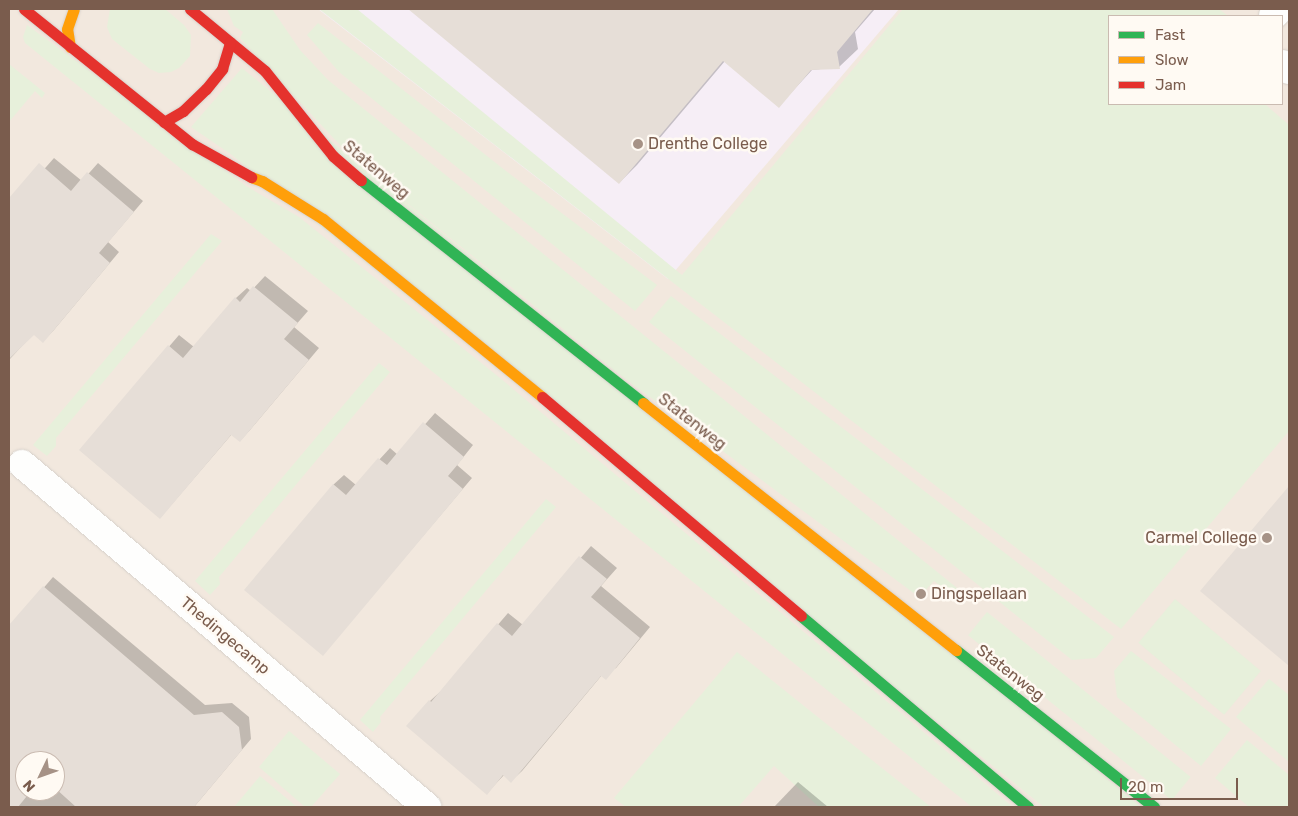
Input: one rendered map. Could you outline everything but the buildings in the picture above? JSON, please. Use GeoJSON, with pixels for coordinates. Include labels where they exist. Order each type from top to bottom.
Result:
{"type":"FeatureCollection","features":[{"type":"Feature","properties":{"kind":"street"},"geometry":{"type":"LineString","coordinates":[[24,9],[164,122],[218,160],[242,174],[262,181],[323,218],[556,408],[1028,807]]}},
{"type":"Feature","properties":{"kind":"street"},"geometry":{"type":"LineString","coordinates":[[70,47],[67,29],[74,9]]}},
{"type":"Feature","properties":{"kind":"street","name":"Statenweg"},"geometry":{"type":"LineString","coordinates":[[190,9],[265,71],[332,156],[1154,807]]}},
{"type":"Feature","properties":{"kind":"street"},"geometry":{"type":"LineString","coordinates":[[164,122],[184,111],[206,89],[222,69],[230,42]]}},
{"type":"Feature","properties":{"kind":"street","name":"Thedingecamp"},"geometry":{"type":"LineString","coordinates":[[22,464],[427,807]]}},
{"type":"Feature","properties":{"kind":"shaded area"},"geometry":{"type":"Polygon","coordinates":[[[9,9],[1289,9],[1289,807],[9,807],[9,9]]]}},
{"type":"Feature","properties":{"kind":"shaded area","name":"Drenthe College"},"geometry":{"type":"Polygon","coordinates":[[[318,9],[899,9],[668,279],[318,9]]]}},
{"type":"Feature","properties":{"kind":"green space"},"geometry":{"type":"Polygon","coordinates":[[[110,9],[165,9],[184,25],[191,35],[190,56],[179,68],[171,72],[159,73],[150,69],[112,39],[107,27],[110,9]]]}},
{"type":"Feature","properties":{"kind":"green space"},"geometry":{"type":"Polygon","coordinates":[[[227,9],[272,9],[300,50],[328,80],[967,596],[961,602],[934,581],[919,597],[615,371],[355,161],[240,38],[243,32],[234,26],[227,9]]]}},
{"type":"Feature","properties":{"kind":"green space"},"geometry":{"type":"Polygon","coordinates":[[[319,9],[357,9],[682,275],[903,9],[1219,9],[1227,15],[1108,15],[1108,105],[1266,105],[1289,125],[1289,431],[1121,629],[319,9]]]}},
{"type":"Feature","properties":{"kind":"green space"},"geometry":{"type":"Polygon","coordinates":[[[318,23],[506,171],[657,285],[635,311],[339,72],[307,35],[318,23]]]}},
{"type":"Feature","properties":{"kind":"green space"},"geometry":{"type":"Polygon","coordinates":[[[27,25],[246,186],[299,217],[500,378],[1013,807],[972,807],[25,43],[23,37],[27,25]]]}},
{"type":"Feature","properties":{"kind":"green space"},"geometry":{"type":"Polygon","coordinates":[[[9,64],[45,93],[42,98],[35,91],[9,122],[9,64]]]}},
{"type":"Feature","properties":{"kind":"green space"},"geometry":{"type":"Polygon","coordinates":[[[242,68],[1141,807],[1044,807],[232,155],[191,127],[242,68]]]}},
{"type":"Feature","properties":{"kind":"green space"},"geometry":{"type":"Polygon","coordinates":[[[211,234],[222,241],[56,438],[56,446],[47,456],[33,445],[211,234]]]}},
{"type":"Feature","properties":{"kind":"green space"},"geometry":{"type":"Polygon","coordinates":[[[671,296],[1114,637],[1096,658],[1072,660],[649,322],[671,296]]]}},
{"type":"Feature","properties":{"kind":"green space"},"geometry":{"type":"Polygon","coordinates":[[[379,363],[390,372],[219,577],[220,584],[210,595],[195,581],[379,363]]]}},
{"type":"Feature","properties":{"kind":"green space"},"geometry":{"type":"Polygon","coordinates":[[[546,499],[556,507],[380,717],[381,722],[373,732],[360,720],[546,499]]]}},
{"type":"Feature","properties":{"kind":"green space"},"geometry":{"type":"Polygon","coordinates":[[[1175,599],[1261,671],[1224,715],[1138,643],[1175,599]]]}},
{"type":"Feature","properties":{"kind":"green space"},"geometry":{"type":"Polygon","coordinates":[[[987,612],[1191,777],[1172,800],[968,635],[987,612]]]}},
{"type":"Feature","properties":{"kind":"green space"},"geometry":{"type":"Polygon","coordinates":[[[1131,651],[1231,729],[1201,766],[1117,697],[1114,671],[1131,651]]]}},
{"type":"Feature","properties":{"kind":"green space"},"geometry":{"type":"Polygon","coordinates":[[[737,652],[931,807],[819,807],[774,766],[738,807],[626,807],[614,798],[737,652]]]}},
{"type":"Feature","properties":{"kind":"green space"},"geometry":{"type":"Polygon","coordinates":[[[1269,679],[1289,695],[1289,762],[1236,717],[1269,679]]]}},
{"type":"Feature","properties":{"kind":"green space"},"geometry":{"type":"Polygon","coordinates":[[[289,731],[340,774],[311,807],[305,807],[259,767],[289,731]]]}},
{"type":"Feature","properties":{"kind":"green space"},"geometry":{"type":"Polygon","coordinates":[[[1247,740],[1289,775],[1289,807],[1249,807],[1215,778],[1247,740]]]}},
{"type":"Feature","properties":{"kind":"green space"},"geometry":{"type":"Polygon","coordinates":[[[260,776],[297,807],[234,807],[260,776]]]}},
{"type":"Feature","properties":{"kind":"traffic: fast"},"geometry":{"type":"LineString","coordinates":[[361,180],[643,403]]}},
{"type":"Feature","properties":{"kind":"traffic: fast"},"geometry":{"type":"LineString","coordinates":[[801,616],[1028,807]]}},
{"type":"Feature","properties":{"kind":"traffic: fast"},"geometry":{"type":"LineString","coordinates":[[956,650],[1154,807]]}},
{"type":"Feature","properties":{"kind":"traffic: slow"},"geometry":{"type":"LineString","coordinates":[[70,47],[67,29],[74,9]]}},
{"type":"Feature","properties":{"kind":"traffic: slow"},"geometry":{"type":"LineString","coordinates":[[251,177],[262,181],[323,219],[542,397]]}},
{"type":"Feature","properties":{"kind":"traffic: slow"},"geometry":{"type":"LineString","coordinates":[[643,403],[956,650]]}},
{"type":"Feature","properties":{"kind":"traffic: jam"},"geometry":{"type":"LineString","coordinates":[[24,9],[192,144],[251,177]]}},
{"type":"Feature","properties":{"kind":"traffic: jam"},"geometry":{"type":"LineString","coordinates":[[190,9],[265,71],[333,156],[361,180]]}},
{"type":"Feature","properties":{"kind":"traffic: jam"},"geometry":{"type":"LineString","coordinates":[[164,122],[183,111],[206,89],[222,69],[230,42]]}},
{"type":"Feature","properties":{"kind":"traffic: jam"},"geometry":{"type":"LineString","coordinates":[[542,397],[801,616]]}},
{"type":"Feature","properties":{"kind":"place","name":"Drenthe College"},"geometry":{"type":"Point","coordinates":[638,144]}},
{"type":"Feature","properties":{"kind":"place","name":"Carmel College"},"geometry":{"type":"Point","coordinates":[1267,538]}},
{"type":"Feature","properties":{"kind":"place","name":"Dingspellaan"},"geometry":{"type":"Point","coordinates":[921,594]}}]}
